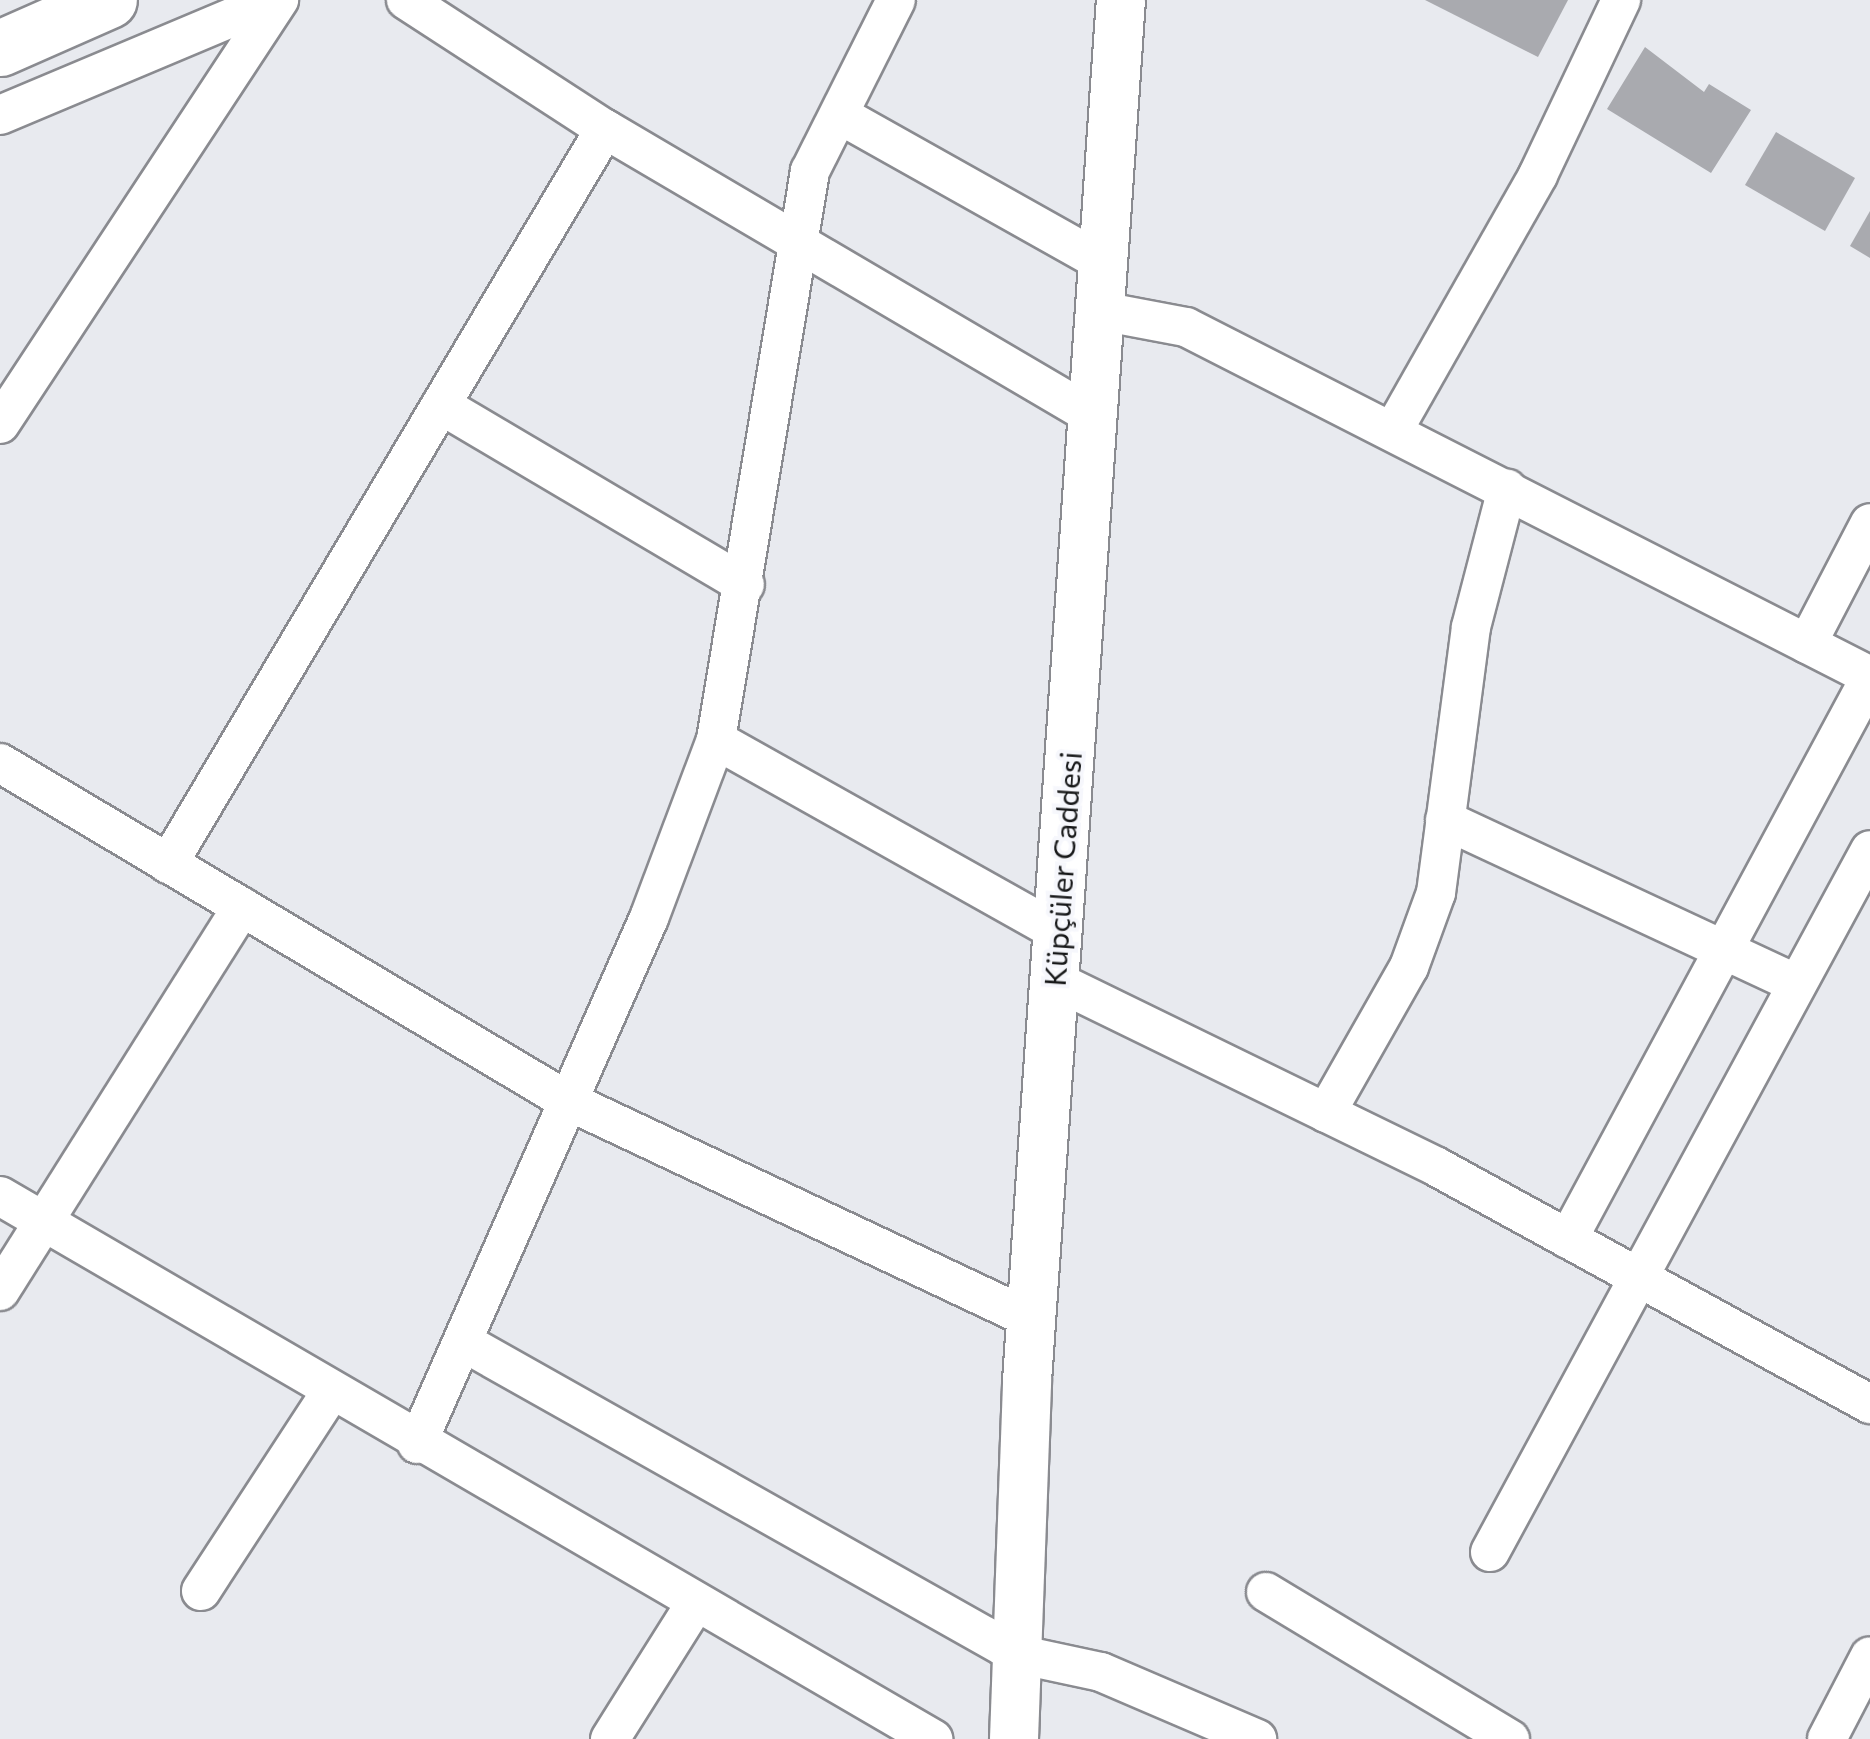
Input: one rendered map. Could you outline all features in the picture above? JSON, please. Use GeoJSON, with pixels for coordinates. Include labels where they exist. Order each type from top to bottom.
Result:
{"type":"FeatureCollection","features":[{"type":"Feature","properties":{"kind":"highway"},"geometry":{"type":"LineString","coordinates":[[0,48],[109,0]]}},
{"type":"Feature","properties":{"kind":"street"},"geometry":{"type":"LineString","coordinates":[[0,115],[276,0]]}},
{"type":"Feature","properties":{"kind":"street"},"geometry":{"type":"LineString","coordinates":[[0,424],[276,0]]}},
{"type":"Feature","properties":{"kind":"street"},"geometry":{"type":"LineString","coordinates":[[406,0],[605,129],[1093,416]]}},
{"type":"Feature","properties":{"kind":"street"},"geometry":{"type":"LineString","coordinates":[[418,1444],[465,1343],[716,740],[802,246],[810,171],[896,0]]}},
{"type":"Feature","properties":{"kind":"street","name":"Küpçüler Caddesi"},"geometry":{"type":"LineString","coordinates":[[1014,1739],[1031,1319],[1121,0]]}},
{"type":"Feature","properties":{"kind":"street"},"geometry":{"type":"LineString","coordinates":[[1395,427],[1538,175],[1621,0]]}},
{"type":"Feature","properties":{"kind":"street"},"geometry":{"type":"LineString","coordinates":[[840,114],[1104,264]]}},
{"type":"Feature","properties":{"kind":"street"},"geometry":{"type":"LineString","coordinates":[[168,864],[605,129]]}},
{"type":"Feature","properties":{"kind":"street"},"geometry":{"type":"LineString","coordinates":[[1101,311],[1186,327],[1395,427],[1507,490],[1870,677],[1568,1239]]}},
{"type":"Feature","properties":{"kind":"street"},"geometry":{"type":"LineString","coordinates":[[441,406],[745,585]]}},
{"type":"Feature","properties":{"kind":"street"},"geometry":{"type":"LineString","coordinates":[[1326,1113],[1408,967],[1436,893],[1472,627],[1507,490]]}},
{"type":"Feature","properties":{"kind":"street"},"geometry":{"type":"LineString","coordinates":[[1807,644],[1870,524]]}},
{"type":"Feature","properties":{"kind":"street"},"geometry":{"type":"LineString","coordinates":[[716,740],[1058,932]]}},
{"type":"Feature","properties":{"kind":"street"},"geometry":{"type":"LineString","coordinates":[[0,764],[566,1100],[1031,1319]]}},
{"type":"Feature","properties":{"kind":"street"},"geometry":{"type":"LineString","coordinates":[[1446,820],[1796,984]]}},
{"type":"Feature","properties":{"kind":"street"},"geometry":{"type":"LineString","coordinates":[[1490,1552],[1633,1274],[1870,850]]}},
{"type":"Feature","properties":{"kind":"street"},"geometry":{"type":"LineString","coordinates":[[0,1290],[242,907]]}},
{"type":"Feature","properties":{"kind":"street"},"geometry":{"type":"LineString","coordinates":[[1054,980],[1326,1113],[1568,1239],[1870,1404]]}},
{"type":"Feature","properties":{"kind":"street"},"geometry":{"type":"LineString","coordinates":[[0,1196],[330,1393],[934,1739]]}},
{"type":"Feature","properties":{"kind":"street"},"geometry":{"type":"LineString","coordinates":[[465,1343],[1017,1654],[1101,1672],[1256,1739]]}},
{"type":"Feature","properties":{"kind":"street"},"geometry":{"type":"LineString","coordinates":[[201,1591],[330,1393]]}},
{"type":"Feature","properties":{"kind":"street"},"geometry":{"type":"LineString","coordinates":[[1266,1592],[1510,1739]]}},
{"type":"Feature","properties":{"kind":"street"},"geometry":{"type":"LineString","coordinates":[[610,1739],[695,1604]]}},
{"type":"Feature","properties":{"kind":"street"},"geometry":{"type":"LineString","coordinates":[[1827,1739],[1870,1656]]}},
{"type":"Feature","properties":{"kind":"building"},"geometry":{"type":"Polygon","coordinates":[[[1425,0],[1568,0],[1538,57],[1425,0]]]}},
{"type":"Feature","properties":{"kind":"building"},"geometry":{"type":"Polygon","coordinates":[[[1645,47],[1704,92],[1709,84],[1751,110],[1711,173],[1607,109],[1645,47]]]}},
{"type":"Feature","properties":{"kind":"building"},"geometry":{"type":"Polygon","coordinates":[[[1776,132],[1855,178],[1825,231],[1745,185],[1776,132]]]}},
{"type":"Feature","properties":{"kind":"building"},"geometry":{"type":"Polygon","coordinates":[[[1870,211],[1870,258],[1850,246],[1870,211]]]}}]}
